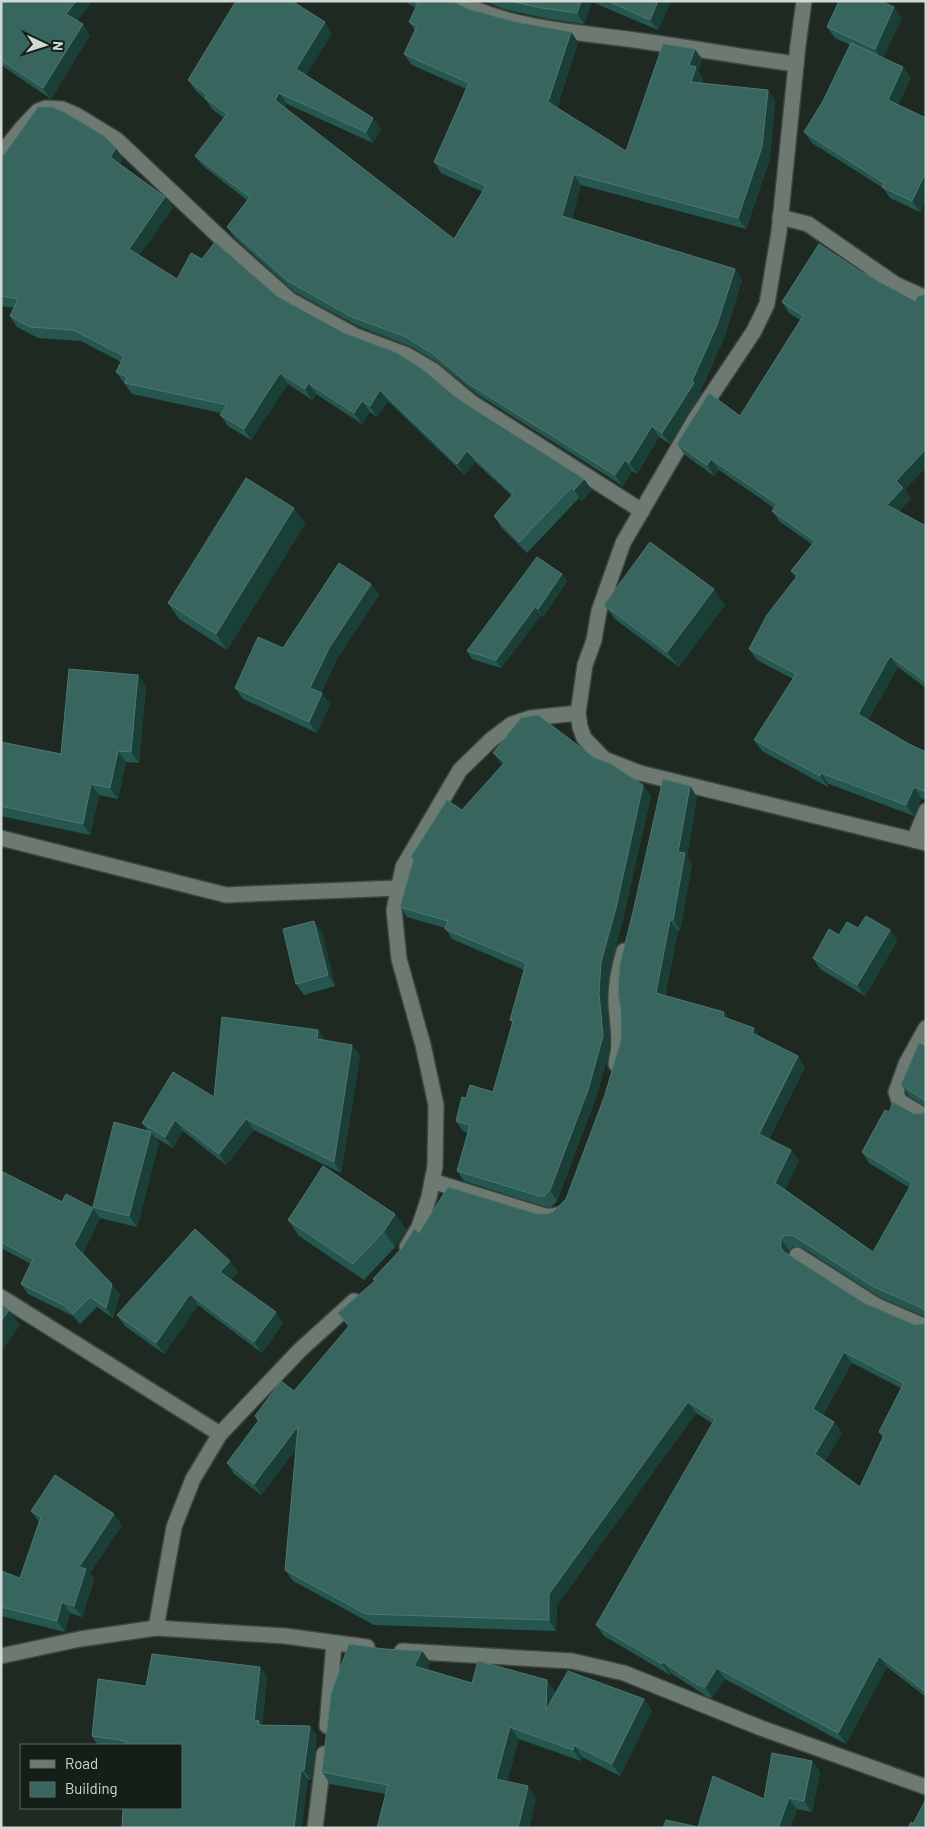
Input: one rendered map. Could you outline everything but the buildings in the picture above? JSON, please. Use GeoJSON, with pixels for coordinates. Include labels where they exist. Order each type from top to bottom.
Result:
{"type":"FeatureCollection","features":[{"type":"Feature","properties":{"kind":"street"},"geometry":{"type":"LineString","coordinates":[[457,1],[474,10],[528,26],[796,64]]}},
{"type":"Feature","properties":{"kind":"street"},"geometry":{"type":"LineString","coordinates":[[804,1],[780,217],[766,304],[757,324],[694,420],[623,543],[599,611],[594,640],[585,665],[578,713],[580,727],[584,738],[604,759],[663,784],[920,842],[926,811]]}},
{"type":"Feature","properties":{"kind":"street"},"geometry":{"type":"LineString","coordinates":[[1,154],[38,111],[46,108],[62,109],[76,115],[117,140],[226,243],[290,300],[356,336],[407,355],[428,367],[471,402],[642,511]]}},
{"type":"Feature","properties":{"kind":"street"},"geometry":{"type":"LineString","coordinates":[[780,217],[808,224],[895,284],[926,298]]}},
{"type":"Feature","properties":{"kind":"street"},"geometry":{"type":"LineString","coordinates":[[397,1260],[420,1227],[429,1197],[435,1166],[436,1105],[424,1045],[399,959],[394,910],[403,867],[460,770],[492,739],[512,724],[530,718],[578,713]]}},
{"type":"Feature","properties":{"kind":"street"},"geometry":{"type":"LineString","coordinates":[[1,838],[226,895],[399,888]]}},
{"type":"Feature","properties":{"kind":"street"},"geometry":{"type":"LineString","coordinates":[[612,1079],[620,1048],[616,1004],[618,973],[628,938]]}},
{"type":"Feature","properties":{"kind":"street"},"geometry":{"type":"LineString","coordinates":[[926,1028],[906,1064],[896,1092],[900,1101],[926,1117]]}},
{"type":"Feature","properties":{"kind":"street"},"geometry":{"type":"LineString","coordinates":[[432,1181],[545,1216],[555,1216],[565,1206]]}},
{"type":"Feature","properties":{"kind":"street"},"geometry":{"type":"LineString","coordinates":[[797,1256],[878,1306],[926,1326]]}},
{"type":"Feature","properties":{"kind":"street"},"geometry":{"type":"LineString","coordinates":[[156,1628],[174,1527],[193,1479],[220,1434],[300,1350],[365,1291]]}},
{"type":"Feature","properties":{"kind":"street"},"geometry":{"type":"LineString","coordinates":[[1,1297],[220,1434]]}},
{"type":"Feature","properties":{"kind":"street"},"geometry":{"type":"LineString","coordinates":[[1,1656],[80,1639],[156,1628],[284,1636],[393,1651],[572,1661],[624,1673],[761,1728],[926,1787]]}},
{"type":"Feature","properties":{"kind":"street"},"geometry":{"type":"LineString","coordinates":[[315,1828],[328,1722],[334,1643]]}}]}
